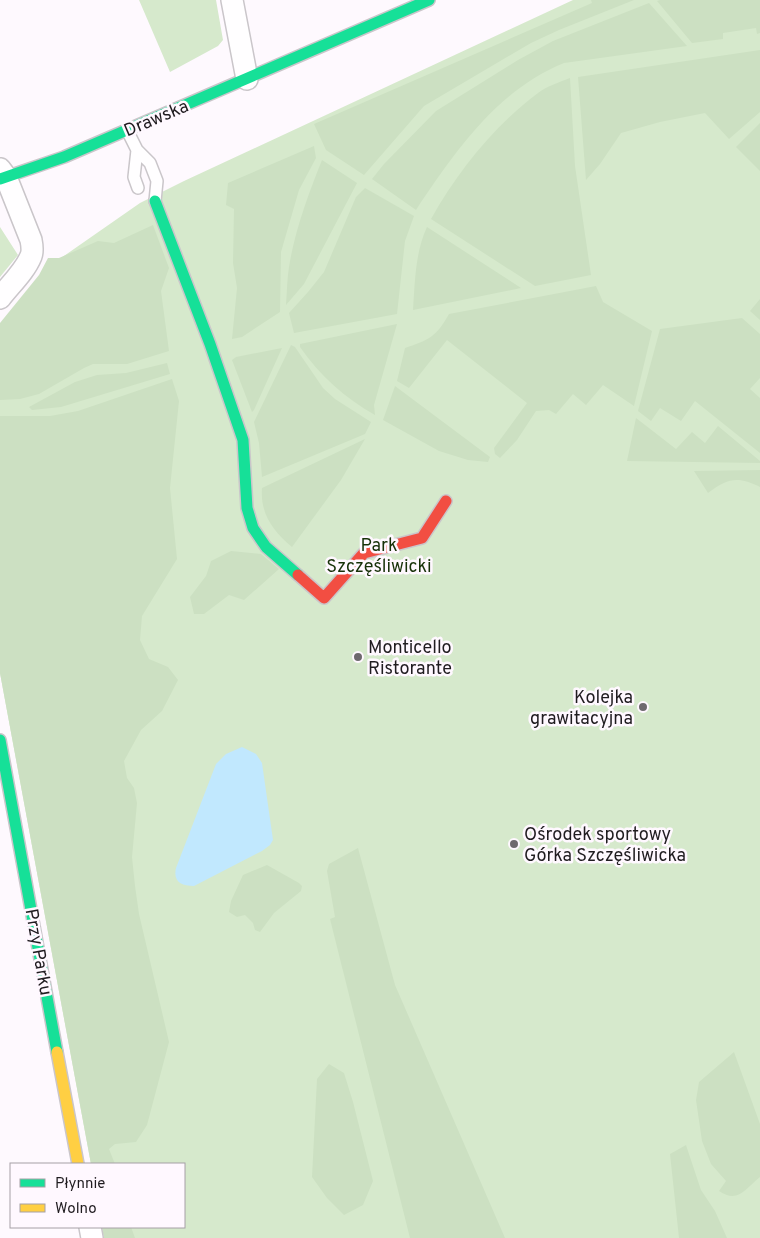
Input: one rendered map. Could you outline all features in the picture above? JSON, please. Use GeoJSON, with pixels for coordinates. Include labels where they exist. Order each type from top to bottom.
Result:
{"type":"FeatureCollection","features":[{"type":"Feature","properties":{"kind":"street"},"geometry":{"type":"LineString","coordinates":[[232,0],[247,79]]}},
{"type":"Feature","properties":{"kind":"street","name":"Drawska"},"geometry":{"type":"LineString","coordinates":[[0,298],[32,255],[31,240],[2,175],[64,156],[430,0]]}},
{"type":"Feature","properties":{"kind":"street"},"geometry":{"type":"LineString","coordinates":[[155,201],[210,344],[243,440],[247,508],[253,528],[266,547],[288,564],[324,598],[364,553],[422,538],[446,501]]}},
{"type":"Feature","properties":{"kind":"street","name":"Przy Parku"},"geometry":{"type":"LineString","coordinates":[[0,740],[78,1163]]}},
{"type":"Feature","properties":{"kind":"lane"},"geometry":{"type":"LineString","coordinates":[[127,130],[137,150],[150,163],[157,181],[155,201]]}},
{"type":"Feature","properties":{"kind":"lane"},"geometry":{"type":"LineString","coordinates":[[136,183],[137,150]]}},
{"type":"Feature","properties":{"kind":"green space"},"geometry":{"type":"Polygon","coordinates":[[[139,0],[216,0],[223,40],[218,46],[170,72],[139,0]]]}},
{"type":"Feature","properties":{"kind":"green space","name":"Park Szczęśliwicki"},"geometry":{"type":"Polygon","coordinates":[[[573,0],[760,0],[760,1238],[104,1238],[102,1228],[185,1228],[185,1163],[91,1163],[0,673],[0,328],[51,265],[140,203],[573,0]]]}},
{"type":"Feature","properties":{"kind":"green space"},"geometry":{"type":"Polygon","coordinates":[[[591,0],[634,0],[531,43],[424,106],[364,175],[326,150],[314,124],[592,3],[591,0]]]}},
{"type":"Feature","properties":{"kind":"green space"},"geometry":{"type":"Polygon","coordinates":[[[760,0],[760,33],[757,34],[756,28],[723,33],[723,39],[692,43],[657,1],[760,0]]]}},
{"type":"Feature","properties":{"kind":"green space"},"geometry":{"type":"Polygon","coordinates":[[[649,3],[687,46],[564,63],[540,75],[518,89],[479,125],[446,167],[416,210],[372,179],[384,164],[436,111],[518,60],[553,41],[649,3]]]}},
{"type":"Feature","properties":{"kind":"green space"},"geometry":{"type":"Polygon","coordinates":[[[760,50],[760,112],[729,139],[705,113],[660,122],[621,133],[600,164],[586,180],[578,77],[760,50]]]}},
{"type":"Feature","properties":{"kind":"green space"},"geometry":{"type":"Polygon","coordinates":[[[570,78],[575,166],[591,275],[535,286],[431,219],[465,167],[492,135],[522,106],[542,91],[570,78]]]}},
{"type":"Feature","properties":{"kind":"green space"},"geometry":{"type":"Polygon","coordinates":[[[760,123],[760,171],[736,147],[760,123]]]}},
{"type":"Feature","properties":{"kind":"green space"},"geometry":{"type":"Polygon","coordinates":[[[314,146],[316,158],[299,190],[281,252],[280,312],[242,337],[232,339],[237,288],[233,263],[234,209],[226,205],[228,183],[314,146]]]}},
{"type":"Feature","properties":{"kind":"green space"},"geometry":{"type":"Polygon","coordinates":[[[322,160],[357,183],[304,284],[286,305],[288,272],[298,226],[322,160]]]}},
{"type":"Feature","properties":{"kind":"green space"},"geometry":{"type":"Polygon","coordinates":[[[365,188],[414,216],[405,241],[397,314],[294,333],[289,313],[324,272],[356,197],[365,188]]]}},
{"type":"Feature","properties":{"kind":"green space"},"geometry":{"type":"Polygon","coordinates":[[[153,225],[169,268],[161,291],[169,351],[127,364],[93,364],[39,394],[20,399],[0,400],[0,323],[39,275],[48,258],[59,258],[98,241],[114,243],[153,225]]]}},
{"type":"Feature","properties":{"kind":"green space"},"geometry":{"type":"Polygon","coordinates":[[[0,227],[18,255],[0,277],[0,227]]]}},
{"type":"Feature","properties":{"kind":"green space"},"geometry":{"type":"Polygon","coordinates":[[[427,227],[521,288],[413,310],[418,257],[427,227]]]}},
{"type":"Feature","properties":{"kind":"green space"},"geometry":{"type":"Polygon","coordinates":[[[596,286],[603,302],[652,331],[634,406],[603,385],[586,405],[573,394],[556,414],[549,410],[536,411],[517,440],[500,458],[495,454],[494,448],[527,403],[447,340],[409,388],[397,381],[405,348],[431,337],[440,328],[449,314],[596,286]]]}},
{"type":"Feature","properties":{"kind":"green space"},"geometry":{"type":"Polygon","coordinates":[[[760,299],[760,320],[750,311],[760,299]]]}},
{"type":"Feature","properties":{"kind":"green space"},"geometry":{"type":"Polygon","coordinates":[[[742,318],[760,334],[760,378],[750,389],[760,398],[760,453],[695,401],[681,421],[660,408],[651,421],[638,411],[660,329],[742,318]]]}},
{"type":"Feature","properties":{"kind":"green space"},"geometry":{"type":"Polygon","coordinates":[[[397,324],[374,405],[375,415],[334,386],[300,347],[300,344],[397,324]]]}},
{"type":"Feature","properties":{"kind":"green space"},"geometry":{"type":"Polygon","coordinates":[[[291,345],[295,347],[323,388],[335,399],[371,422],[365,434],[262,477],[259,443],[254,422],[291,345]]]}},
{"type":"Feature","properties":{"kind":"green space"},"geometry":{"type":"Polygon","coordinates":[[[282,348],[252,412],[232,360],[236,357],[282,348]]]}},
{"type":"Feature","properties":{"kind":"green space"},"geometry":{"type":"Polygon","coordinates":[[[167,363],[170,374],[61,407],[32,410],[29,407],[75,382],[97,375],[126,373],[167,363]]]}},
{"type":"Feature","properties":{"kind":"green space"},"geometry":{"type":"Polygon","coordinates":[[[172,379],[179,401],[170,488],[177,559],[142,616],[140,640],[149,659],[168,667],[178,680],[162,711],[141,730],[124,761],[127,778],[134,788],[137,803],[132,857],[139,914],[169,1042],[147,1125],[136,1142],[115,1144],[109,1149],[115,1163],[91,1163],[0,673],[0,416],[50,416],[78,411],[172,379]]]}},
{"type":"Feature","properties":{"kind":"green space"},"geometry":{"type":"Polygon","coordinates":[[[395,386],[490,457],[488,462],[468,460],[439,451],[383,420],[395,386]]]}},
{"type":"Feature","properties":{"kind":"green space"},"geometry":{"type":"Polygon","coordinates":[[[636,418],[676,449],[692,432],[705,443],[718,426],[760,461],[760,463],[627,461],[636,418]]]}},
{"type":"Feature","properties":{"kind":"green space"},"geometry":{"type":"Polygon","coordinates":[[[365,439],[341,480],[292,547],[279,535],[269,521],[263,506],[262,488],[365,439]]]}},
{"type":"Feature","properties":{"kind":"green space"},"geometry":{"type":"Polygon","coordinates":[[[760,470],[760,487],[745,481],[733,480],[721,484],[708,493],[694,471],[760,470]]]}},
{"type":"Feature","properties":{"kind":"green space"},"geometry":{"type":"Polygon","coordinates":[[[231,551],[261,554],[279,569],[244,600],[229,595],[204,614],[194,614],[190,597],[206,576],[211,561],[231,551]]]}},
{"type":"Feature","properties":{"kind":"green space"},"geometry":{"type":"Polygon","coordinates":[[[358,848],[395,985],[505,1238],[410,1238],[330,919],[335,917],[327,871],[329,864],[358,848]]]}},
{"type":"Feature","properties":{"kind":"green space"},"geometry":{"type":"Polygon","coordinates":[[[267,865],[302,886],[301,891],[274,913],[260,932],[255,930],[253,923],[245,915],[237,917],[229,912],[231,901],[243,875],[267,865]]]}},
{"type":"Feature","properties":{"kind":"green space"},"geometry":{"type":"Polygon","coordinates":[[[734,1052],[760,1124],[760,1177],[741,1193],[731,1196],[719,1191],[726,1181],[711,1164],[702,1141],[696,1100],[699,1082],[734,1052]]]}},
{"type":"Feature","properties":{"kind":"green space"},"geometry":{"type":"Polygon","coordinates":[[[329,1064],[344,1073],[373,1181],[363,1205],[344,1215],[327,1198],[312,1177],[317,1079],[329,1064]]]}},
{"type":"Feature","properties":{"kind":"green space"},"geometry":{"type":"Polygon","coordinates":[[[686,1145],[701,1190],[715,1211],[727,1238],[679,1238],[670,1154],[686,1145]]]}},
{"type":"Feature","properties":{"kind":"green space"},"geometry":{"type":"Polygon","coordinates":[[[102,1228],[131,1228],[135,1238],[104,1238],[102,1228]]]}},
{"type":"Feature","properties":{"kind":"water"},"geometry":{"type":"Polygon","coordinates":[[[242,747],[256,754],[262,763],[273,840],[262,851],[194,886],[182,884],[177,880],[176,868],[216,764],[226,754],[242,747]]]}},
{"type":"Feature","properties":{"kind":"traffic: fast"},"geometry":{"type":"LineString","coordinates":[[0,179],[64,157],[429,0]]}},
{"type":"Feature","properties":{"kind":"traffic: fast"},"geometry":{"type":"LineString","coordinates":[[155,201],[210,344],[243,440],[247,508],[253,528],[266,547],[298,575]]}},
{"type":"Feature","properties":{"kind":"traffic: fast"},"geometry":{"type":"LineString","coordinates":[[0,740],[57,1052]]}},
{"type":"Feature","properties":{"kind":"traffic: slow"},"geometry":{"type":"LineString","coordinates":[[57,1052],[78,1163]]}},
{"type":"Feature","properties":{"kind":"traffic: jam"},"geometry":{"type":"LineString","coordinates":[[298,575],[324,598],[364,553],[422,538],[446,501]]}},
{"type":"Feature","properties":{"kind":"place","name":"Monticello Ristorante"},"geometry":{"type":"Point","coordinates":[358,657]}},
{"type":"Feature","properties":{"kind":"place","name":"Kolejka grawitacyjna"},"geometry":{"type":"Point","coordinates":[643,707]}},
{"type":"Feature","properties":{"kind":"place","name":"Ośrodek sportowy Górka Szczęśliwicka"},"geometry":{"type":"Point","coordinates":[514,844]}}]}
